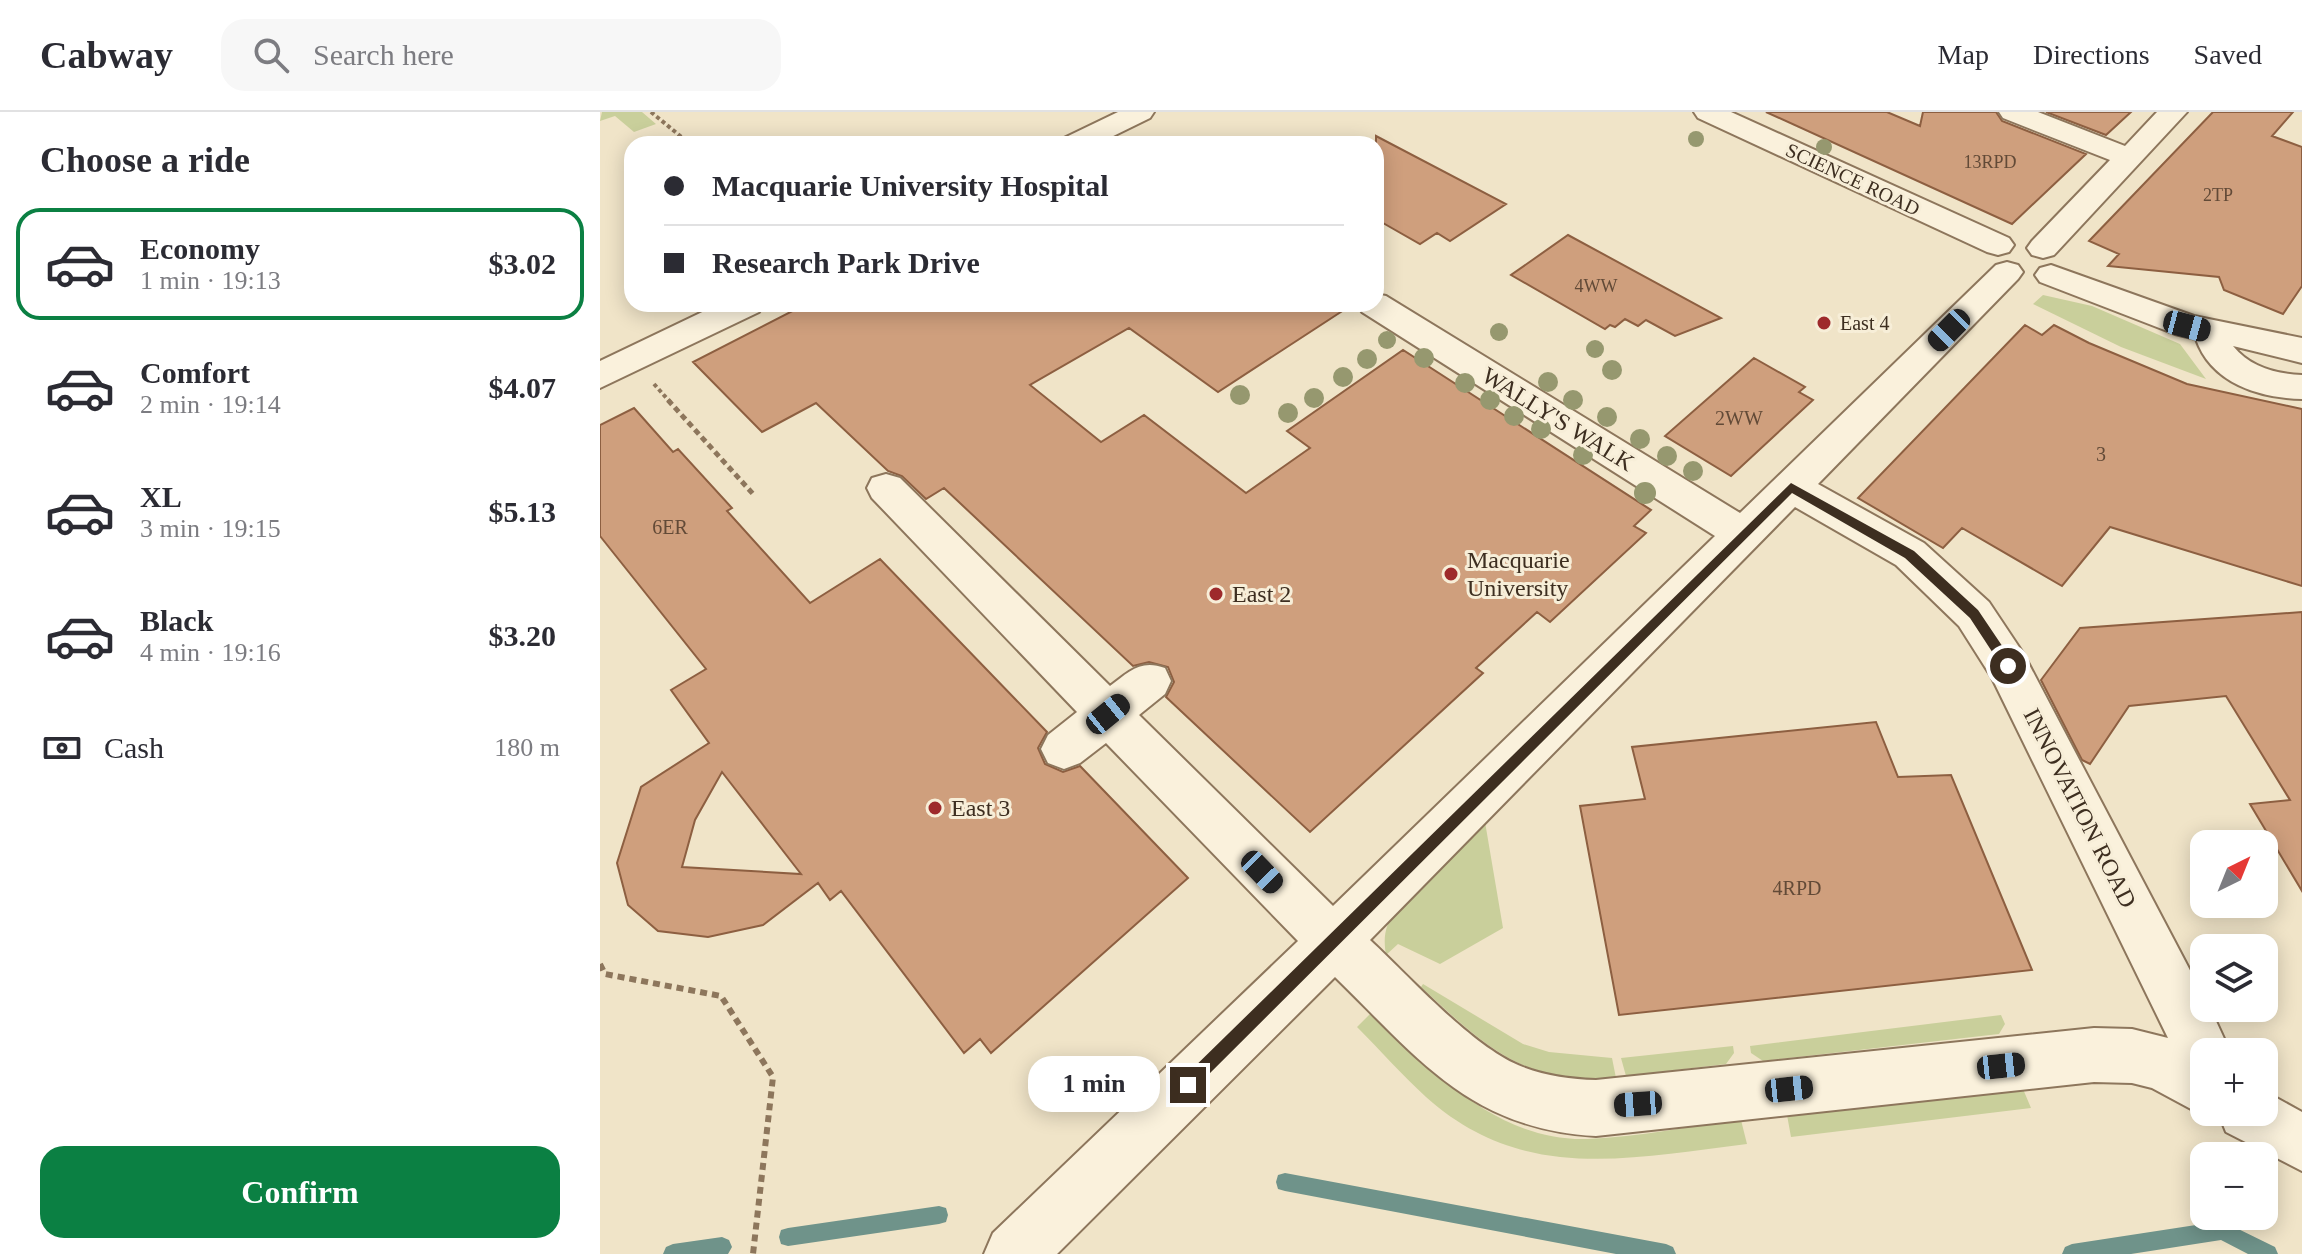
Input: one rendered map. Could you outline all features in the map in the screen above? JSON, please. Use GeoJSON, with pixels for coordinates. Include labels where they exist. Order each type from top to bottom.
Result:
{"type":"FeatureCollection","features":[{"type":"Feature","properties":{"kind":"street"},"geometry":{"type":"LineString","coordinates":[[1067,112],[1111,130]]}},
{"type":"Feature","properties":{"kind":"street","name":"SCIENCE ROAD"},"geometry":{"type":"LineString","coordinates":[[1708,112],[2003,258],[2030,279],[2047,262],[2211,332],[2298,337]]}},
{"type":"Feature","properties":{"kind":"street"},"geometry":{"type":"LineString","coordinates":[[2013,112],[2130,158]]}},
{"type":"Feature","properties":{"kind":"street"},"geometry":{"type":"LineString","coordinates":[[2047,262],[2130,158],[2173,112]]}},
{"type":"Feature","properties":{"kind":"street"},"geometry":{"type":"LineString","coordinates":[[1014,1254],[1791,487],[2003,258]]}},
{"type":"Feature","properties":{"kind":"street","name":"WALLY'S WALK"},"geometry":{"type":"LineString","coordinates":[[1384,310],[1743,534]]}},
{"type":"Feature","properties":{"kind":"street"},"geometry":{"type":"LineString","coordinates":[[600,376],[730,312]]}},
{"type":"Feature","properties":{"kind":"street"},"geometry":{"type":"LineString","coordinates":[[2211,332],[2218,353],[2232,366],[2274,384],[2302,387]]}},
{"type":"Feature","properties":{"kind":"street","name":"INNOVATION ROAD"},"geometry":{"type":"LineString","coordinates":[[1791,487],[1910,554],[1974,614],[2008,666],[2196,1038]]}},
{"type":"Feature","properties":{"kind":"street","name":"INNOVATION ROAD"},"geometry":{"type":"LineString","coordinates":[[886,488],[1284,894],[1464,1064],[1486,1080],[1510,1091],[1556,1105],[1596,1108],[2094,1055],[2132,1056],[2162,1063],[2190,1081]]}},
{"type":"Feature","properties":{"kind":"street"},"geometry":{"type":"LineString","coordinates":[[1064,749],[1149,681]]}},
{"type":"Feature","properties":{"kind":"street"},"geometry":{"type":"LineString","coordinates":[[2271,1126],[2302,1143]]}},
{"type":"Feature","properties":{"kind":"path"},"geometry":{"type":"LineString","coordinates":[[651,112],[680,136]]}},
{"type":"Feature","properties":{"kind":"path"},"geometry":{"type":"LineString","coordinates":[[631,360],[754,495]]}},
{"type":"Feature","properties":{"kind":"path"},"geometry":{"type":"LineString","coordinates":[[600,964],[605,974],[721,996],[773,1077],[753,1254]]}},
{"type":"Feature","properties":{"kind":"green space"},"geometry":{"type":"Polygon","coordinates":[[[602,112],[642,112],[656,124],[634,132],[615,116],[600,121],[602,112]]]}},
{"type":"Feature","properties":{"kind":"green space"},"geometry":{"type":"Polygon","coordinates":[[[2043,295],[2092,306],[2180,344],[2206,379],[2121,347],[2033,304],[2043,295]]]}},
{"type":"Feature","properties":{"kind":"green space"},"geometry":{"type":"Polygon","coordinates":[[[1485,822],[1503,928],[1440,964],[1398,944],[1386,955],[1386,932],[1395,911],[1485,822]]]}},
{"type":"Feature","properties":{"kind":"green space"},"geometry":{"type":"Polygon","coordinates":[[[1423,984],[1523,1044],[1549,1052],[1612,1058],[1616,1078],[1584,1079],[1555,1075],[1507,1057],[1465,1027],[1421,987],[1423,984]]]}},
{"type":"Feature","properties":{"kind":"green space"},"geometry":{"type":"Polygon","coordinates":[[[1372,1012],[1442,1078],[1495,1115],[1524,1129],[1555,1137],[1588,1139],[1741,1120],[1747,1144],[1661,1155],[1579,1158],[1539,1154],[1501,1143],[1463,1125],[1426,1097],[1400,1071],[1357,1027],[1372,1012]]]}},
{"type":"Feature","properties":{"kind":"green space"},"geometry":{"type":"Polygon","coordinates":[[[2001,1015],[2005,1024],[1999,1034],[1763,1061],[1751,1053],[1750,1046],[2001,1015]]]}},
{"type":"Feature","properties":{"kind":"green space"},"geometry":{"type":"Polygon","coordinates":[[[1733,1046],[1734,1053],[1726,1064],[1626,1076],[1621,1058],[1733,1046]]]}},
{"type":"Feature","properties":{"kind":"green space"},"geometry":{"type":"Polygon","coordinates":[[[2023,1089],[2031,1108],[1791,1137],[1787,1115],[2023,1089]]]}},
{"type":"Feature","properties":{"kind":"building"},"geometry":{"type":"Polygon","coordinates":[[[1766,112],[1887,112],[1920,126],[1923,112],[1996,112],[2002,121],[2086,154],[2012,224],[1766,112]]]}},
{"type":"Feature","properties":{"kind":"building"},"geometry":{"type":"Polygon","coordinates":[[[2046,112],[2131,112],[2106,135],[2046,112]]]}},
{"type":"Feature","properties":{"kind":"building"},"geometry":{"type":"Polygon","coordinates":[[[2213,112],[2293,112],[2272,136],[2302,147],[2302,286],[2283,314],[2224,290],[2219,277],[2108,266],[2119,254],[2089,241],[2213,112]]]}},
{"type":"Feature","properties":{"kind":"building"},"geometry":{"type":"Polygon","coordinates":[[[1384,140],[1506,204],[1450,241],[1437,233],[1420,244],[1384,224],[1384,140]]]}},
{"type":"Feature","properties":{"kind":"building"},"geometry":{"type":"Polygon","coordinates":[[[1568,235],[1721,318],[1675,336],[1646,320],[1638,326],[1625,319],[1615,327],[1610,325],[1605,329],[1511,275],[1568,235]]]}},
{"type":"Feature","properties":{"kind":"building","name":"East 2"},"geometry":{"type":"Polygon","coordinates":[[[790,312],[1341,312],[1218,392],[1129,328],[1030,385],[1101,442],[1144,415],[1246,493],[1310,448],[1287,431],[1403,350],[1651,510],[1634,526],[1646,533],[1550,622],[1537,612],[1476,668],[1483,673],[1310,832],[1166,697],[1174,682],[1168,667],[1149,662],[1133,666],[944,488],[926,499],[902,476],[888,471],[816,403],[762,432],[693,362],[790,312]]]}},
{"type":"Feature","properties":{"kind":"building"},"geometry":{"type":"Polygon","coordinates":[[[2025,325],[2042,335],[2054,325],[2187,384],[2302,409],[2302,586],[2110,527],[2062,586],[1962,528],[1943,548],[1858,498],[2025,325]]]}},
{"type":"Feature","properties":{"kind":"building"},"geometry":{"type":"Polygon","coordinates":[[[1754,358],[1805,387],[1799,392],[1813,400],[1731,476],[1665,436],[1754,358]]]}},
{"type":"Feature","properties":{"kind":"building","name":"East 3"},"geometry":{"type":"Polygon","coordinates":[[[634,408],[673,452],[678,449],[732,508],[727,511],[810,603],[880,559],[1047,732],[1038,748],[1045,764],[1063,772],[1080,766],[1188,878],[991,1053],[980,1039],[964,1053],[841,891],[830,900],[818,883],[763,925],[708,937],[658,931],[628,905],[617,863],[641,787],[709,743],[671,690],[706,669],[600,536],[600,425],[634,408]],[[722,772],[695,820],[682,867],[801,874],[722,772]]]}},
{"type":"Feature","properties":{"kind":"building"},"geometry":{"type":"Polygon","coordinates":[[[2302,612],[2302,891],[2278,851],[2278,830],[2266,830],[2250,804],[2290,800],[2226,696],[2129,706],[2090,764],[2082,760],[2041,680],[2080,628],[2302,612]]]}},
{"type":"Feature","properties":{"kind":"building"},"geometry":{"type":"Polygon","coordinates":[[[1876,722],[1898,777],[1951,775],[2032,970],[1619,1015],[1580,806],[1645,799],[1632,747],[1876,722]]]}},
{"type":"Feature","properties":{"kind":"waterway"},"geometry":{"type":"LineString","coordinates":[[1285,1182],[1666,1254]]}},
{"type":"Feature","properties":{"kind":"waterway"},"geometry":{"type":"LineString","coordinates":[[788,1237],[939,1215]]}},
{"type":"Feature","properties":{"kind":"waterway"},"geometry":{"type":"LineString","coordinates":[[2072,1254],[2222,1230],[2268,1254]]}},
{"type":"Feature","properties":{"kind":"waterway"},"geometry":{"type":"LineString","coordinates":[[673,1254],[722,1247]]}},
{"type":"Feature","properties":{"kind":"place","name":"East 4"},"geometry":{"type":"Point","coordinates":[1824,323]}},
{"type":"Feature","properties":{"kind":"place","name":"Macquarie University"},"geometry":{"type":"Point","coordinates":[1451,574]}},
{"type":"Feature","properties":{"kind":"place","name":"East 2"},"geometry":{"type":"Point","coordinates":[1216,594]}},
{"type":"Feature","properties":{"kind":"place","name":"East 3"},"geometry":{"type":"Point","coordinates":[935,808]}},
{"type":"Feature","properties":{"kind":"route"},"geometry":{"type":"LineString","coordinates":[[1188,1085],[1791,487],[1910,554],[1974,614],[2008,666]]}}]}
